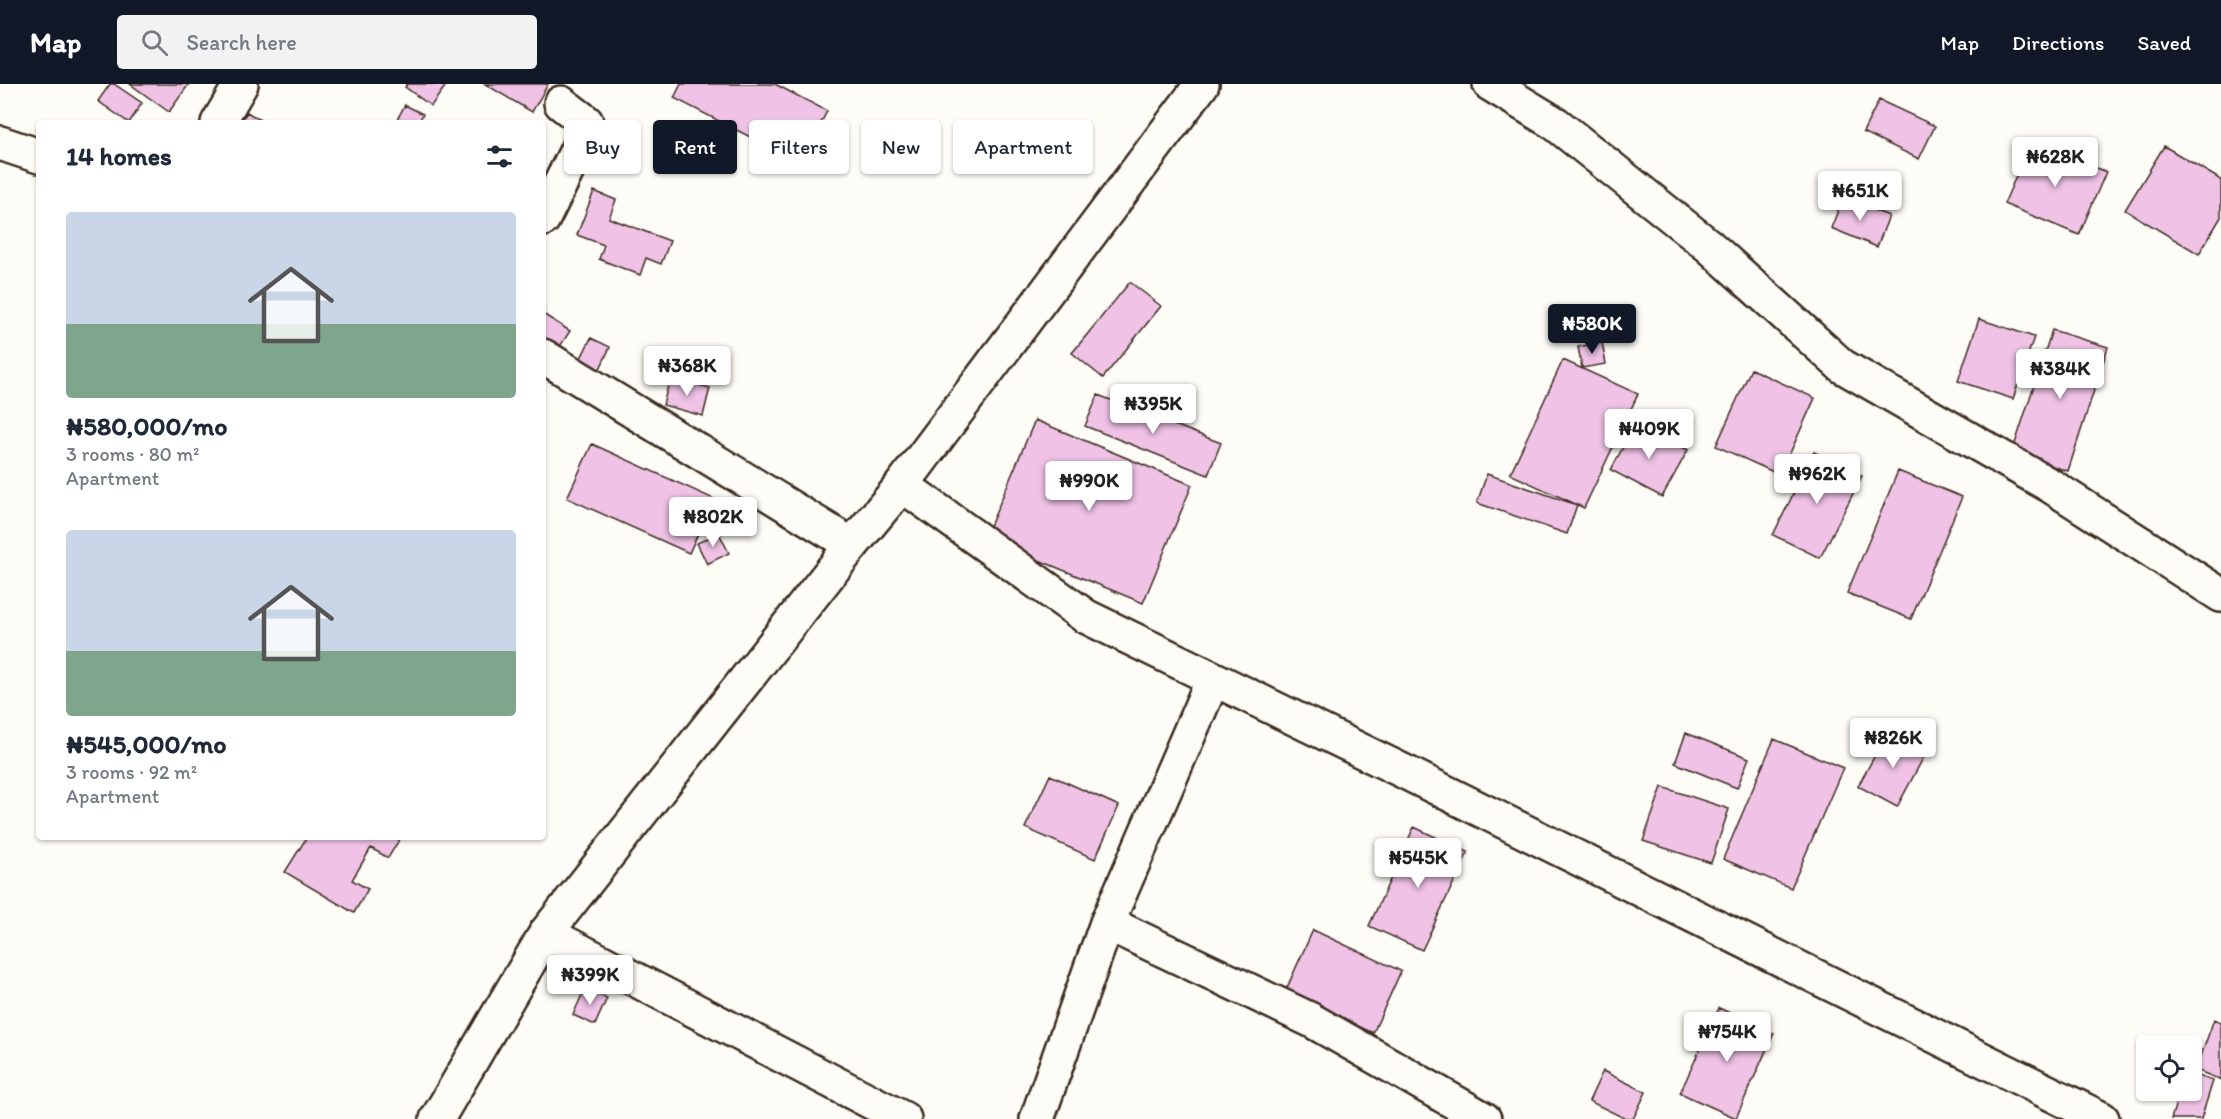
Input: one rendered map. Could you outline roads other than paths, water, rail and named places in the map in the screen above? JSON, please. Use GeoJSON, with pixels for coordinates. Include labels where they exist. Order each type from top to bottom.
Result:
{"type":"FeatureCollection","features":[{"type":"Feature","properties":{"kind":"street"},"geometry":{"type":"LineString","coordinates":[[220,120],[241,84]]}},
{"type":"Feature","properties":{"kind":"street"},"geometry":{"type":"LineString","coordinates":[[438,1119],[546,933],[852,545],[902,485],[1202,84]]}},
{"type":"Feature","properties":{"kind":"street"},"geometry":{"type":"LineString","coordinates":[[1490,84],[1556,124],[1709,246],[1842,366],[2051,486],[2221,595]]}},
{"type":"Feature","properties":{"kind":"street"},"geometry":{"type":"LineString","coordinates":[[546,213],[580,144],[588,135],[586,122],[561,104]]}},
{"type":"Feature","properties":{"kind":"street"},"geometry":{"type":"LineString","coordinates":[[0,143],[36,155]]}},
{"type":"Feature","properties":{"kind":"street"},"geometry":{"type":"LineString","coordinates":[[546,358],[852,545]]}},
{"type":"Feature","properties":{"kind":"street"},"geometry":{"type":"LineString","coordinates":[[902,485],[1085,616],[1418,778],[2102,1119]]}},
{"type":"Feature","properties":{"kind":"street"},"geometry":{"type":"LineString","coordinates":[[1037,1119],[1107,923],[1213,679]]}},
{"type":"Feature","properties":{"kind":"street"},"geometry":{"type":"LineString","coordinates":[[1107,923],[1311,1020],[1484,1119]]}},
{"type":"Feature","properties":{"kind":"street"},"geometry":{"type":"LineString","coordinates":[[546,933],[904,1119]]}}]}
